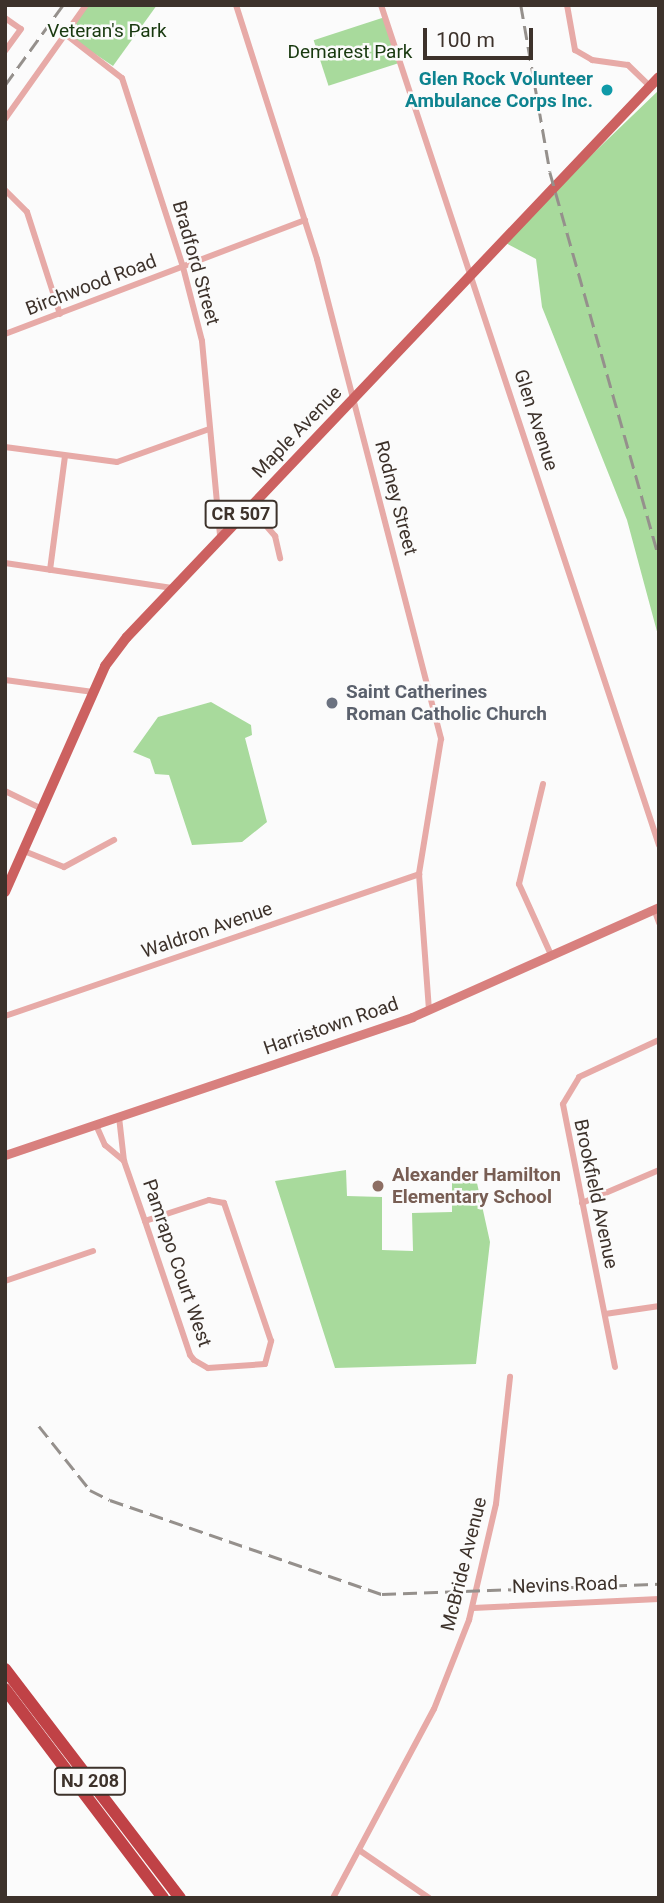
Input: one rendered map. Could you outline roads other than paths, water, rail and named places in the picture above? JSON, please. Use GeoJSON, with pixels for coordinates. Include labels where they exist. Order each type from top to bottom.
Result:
{"type":"FeatureCollection","features":[{"type":"Feature","properties":{"kind":"highway","name":"NJ 208"},"geometry":{"type":"LineString","coordinates":[[5,1669],[180,1898]]}},
{"type":"Feature","properties":{"kind":"highway","name":"NJ 208"},"geometry":{"type":"LineString","coordinates":[[5,1689],[163,1898]]}},
{"type":"Feature","properties":{"kind":"main road","name":"Maple Avenue"},"geometry":{"type":"LineString","coordinates":[[5,892],[94,692],[115,652],[220,536],[353,400],[659,76]]}},
{"type":"Feature","properties":{"kind":"street"},"geometry":{"type":"LineString","coordinates":[[5,119],[86,5]]}},
{"type":"Feature","properties":{"kind":"street","name":"Rodney Street"},"geometry":{"type":"LineString","coordinates":[[236,5],[305,220],[441,739],[419,874],[429,1010]]}},
{"type":"Feature","properties":{"kind":"street","name":"Glen Avenue"},"geometry":{"type":"LineString","coordinates":[[381,5],[659,845]]}},
{"type":"Feature","properties":{"kind":"street"},"geometry":{"type":"LineString","coordinates":[[567,5],[575,50],[592,60],[628,65],[650,86]]}},
{"type":"Feature","properties":{"kind":"street"},"geometry":{"type":"LineString","coordinates":[[5,18],[21,29],[5,51]]}},
{"type":"Feature","properties":{"kind":"street","name":"Bradford Street"},"geometry":{"type":"LineString","coordinates":[[65,34],[122,78],[183,267],[200,327],[220,536]]}},
{"type":"Feature","properties":{"kind":"street"},"geometry":{"type":"LineString","coordinates":[[5,190],[27,212],[60,314]]}},
{"type":"Feature","properties":{"kind":"street","name":"Birchwood Road"},"geometry":{"type":"LineString","coordinates":[[5,334],[305,220]]}},
{"type":"Feature","properties":{"kind":"street"},"geometry":{"type":"LineString","coordinates":[[5,447],[117,462],[209,429]]}},
{"type":"Feature","properties":{"kind":"street"},"geometry":{"type":"LineString","coordinates":[[50,570],[65,456]]}},
{"type":"Feature","properties":{"kind":"street"},"geometry":{"type":"LineString","coordinates":[[249,506],[275,536],[280,558]]}},
{"type":"Feature","properties":{"kind":"street"},"geometry":{"type":"LineString","coordinates":[[5,563],[172,588]]}},
{"type":"Feature","properties":{"kind":"street"},"geometry":{"type":"LineString","coordinates":[[5,680],[94,692]]}},
{"type":"Feature","properties":{"kind":"street"},"geometry":{"type":"LineString","coordinates":[[542,783],[519,884],[551,955]]}},
{"type":"Feature","properties":{"kind":"street"},"geometry":{"type":"LineString","coordinates":[[5,791],[42,809]]}},
{"type":"Feature","properties":{"kind":"street"},"geometry":{"type":"LineString","coordinates":[[24,852],[64,867],[114,840]]}},
{"type":"Feature","properties":{"kind":"street","name":"Waldron Avenue"},"geometry":{"type":"LineString","coordinates":[[5,1016],[419,874]]}},
{"type":"Feature","properties":{"kind":"street"},"geometry":{"type":"LineString","coordinates":[[656,908],[659,923]]}},
{"type":"Feature","properties":{"kind":"street","name":"Harristown Road"},"geometry":{"type":"LineString","coordinates":[[5,1156],[429,1010],[656,908]]}},
{"type":"Feature","properties":{"kind":"street","name":"Brookfield Avenue"},"geometry":{"type":"LineString","coordinates":[[615,1367],[563,1112],[568,1089],[659,1040]]}},
{"type":"Feature","properties":{"kind":"street"},"geometry":{"type":"LineString","coordinates":[[119,1117],[124,1161]]}},
{"type":"Feature","properties":{"kind":"street","name":"Pamrapo Court West"},"geometry":{"type":"LineString","coordinates":[[96,1125],[105,1145],[124,1161],[145,1222],[194,1360],[208,1368],[256,1368],[268,1360],[271,1341],[228,1208],[209,1200],[145,1222]]}},
{"type":"Feature","properties":{"kind":"street"},"geometry":{"type":"LineString","coordinates":[[582,1203],[659,1170]]}},
{"type":"Feature","properties":{"kind":"street"},"geometry":{"type":"LineString","coordinates":[[5,1281],[93,1251]]}},
{"type":"Feature","properties":{"kind":"street"},"geometry":{"type":"LineString","coordinates":[[604,1314],[659,1306]]}},
{"type":"Feature","properties":{"kind":"street","name":"McBride Avenue"},"geometry":{"type":"LineString","coordinates":[[333,1898],[440,1697],[473,1608],[496,1504],[510,1377]]}},
{"type":"Feature","properties":{"kind":"street","name":"Nevins Road"},"geometry":{"type":"LineString","coordinates":[[473,1608],[659,1599]]}},
{"type":"Feature","properties":{"kind":"street"},"geometry":{"type":"LineString","coordinates":[[359,1850],[429,1898]]}},
{"type":"Feature","properties":{"kind":"railway"},"geometry":{"type":"LineString","coordinates":[[5,85],[63,5]]}},
{"type":"Feature","properties":{"kind":"railway"},"geometry":{"type":"LineString","coordinates":[[521,5],[550,172],[659,556]]}},
{"type":"Feature","properties":{"kind":"railway"},"geometry":{"type":"LineString","coordinates":[[39,1426],[90,1490],[110,1500],[382,1594],[659,1584]]}},
{"type":"Feature","properties":{"kind":"place","name":"Glen Rock Volunteer Ambulance Corps Inc."},"geometry":{"type":"Point","coordinates":[607,90]}},
{"type":"Feature","properties":{"kind":"place","name":"Saint Catherines Roman Catholic Church"},"geometry":{"type":"Point","coordinates":[332,703]}},
{"type":"Feature","properties":{"kind":"place","name":"Alexander Hamilton Elementary School"},"geometry":{"type":"Point","coordinates":[378,1186]}},
{"type":"Feature","properties":{"kind":"park label","name":"Veteran's Park"},"geometry":{"type":"Point","coordinates":[107,31]}},
{"type":"Feature","properties":{"kind":"park label","name":"Demarest Park"},"geometry":{"type":"Point","coordinates":[350,52]}}]}
